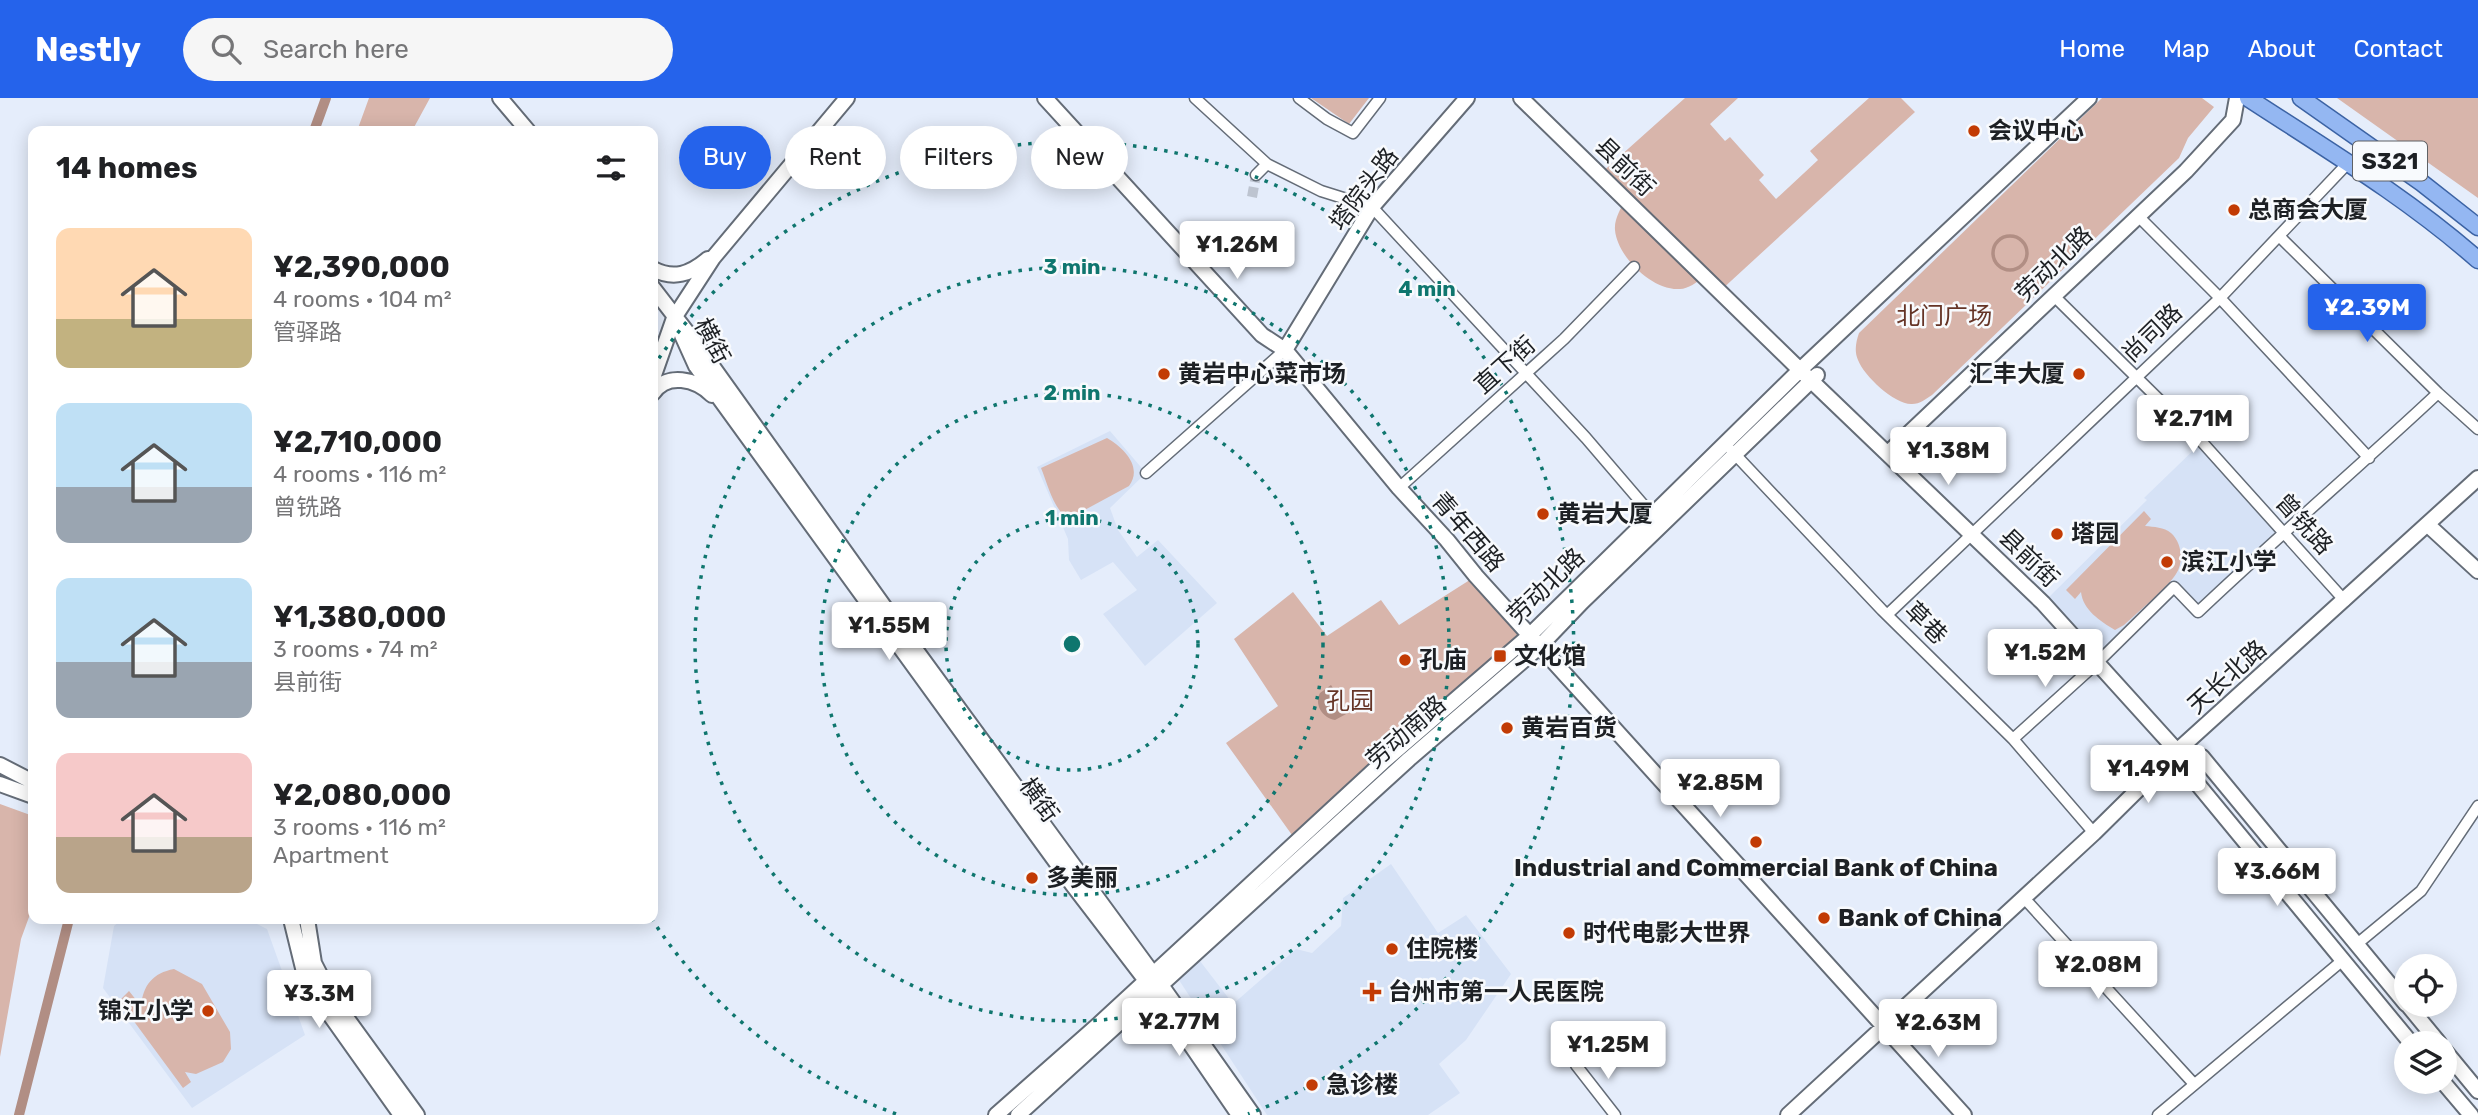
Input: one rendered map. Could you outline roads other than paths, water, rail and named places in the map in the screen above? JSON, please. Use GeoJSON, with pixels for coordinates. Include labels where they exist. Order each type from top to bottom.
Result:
{"type":"FeatureCollection","features":[{"type":"Feature","properties":{"kind":"main road","name":"S321"},"geometry":{"type":"LineString","coordinates":[[2248,98],[2348,163],[2453,237],[2478,260]]}},
{"type":"Feature","properties":{"kind":"main road","name":"S321"},"geometry":{"type":"LineString","coordinates":[[2301,98],[2422,183],[2478,227]]}},
{"type":"Feature","properties":{"kind":"street"},"geometry":{"type":"LineString","coordinates":[[500,98],[524,126]]}},
{"type":"Feature","properties":{"kind":"street"},"geometry":{"type":"LineString","coordinates":[[658,364],[674,318],[722,247],[847,98]]}},
{"type":"Feature","properties":{"kind":"street","name":"青年西路"},"geometry":{"type":"LineString","coordinates":[[1045,98],[1262,335],[1285,350],[1399,488],[1529,636],[1964,1115]]}},
{"type":"Feature","properties":{"kind":"street"},"geometry":{"type":"LineString","coordinates":[[1195,98],[1267,164],[1321,191],[1372,207],[1586,438],[1652,515]]}},
{"type":"Feature","properties":{"kind":"street"},"geometry":{"type":"LineString","coordinates":[[1205,108],[1212,98]]}},
{"type":"Feature","properties":{"kind":"street"},"geometry":{"type":"LineString","coordinates":[[1299,98],[1327,119],[1353,132],[1380,98]]}},
{"type":"Feature","properties":{"kind":"street","name":"塔院头路"},"geometry":{"type":"LineString","coordinates":[[1285,350],[1372,207],[1467,98]]}},
{"type":"Feature","properties":{"kind":"street","name":"县前街"},"geometry":{"type":"LineString","coordinates":[[1521,98],[1787,358],[1808,373],[1891,451],[1899,464],[2043,603],[2177,751],[2186,770],[2401,1031]]}},
{"type":"Feature","properties":{"kind":"street","name":"劳动北路"},"geometry":{"type":"LineString","coordinates":[[1154,983],[1384,762],[1529,636],[1652,515],[1731,449],[2088,98]]}},
{"type":"Feature","properties":{"kind":"street","name":"劳动北路"},"geometry":{"type":"LineString","coordinates":[[1891,451],[2186,171],[2233,120],[2236,98]]}},
{"type":"Feature","properties":{"kind":"street","name":"尚司路"},"geometry":{"type":"LineString","coordinates":[[1888,614],[2220,298],[2348,163]]}},
{"type":"Feature","properties":{"kind":"street"},"geometry":{"type":"LineString","coordinates":[[1256,175],[1267,164]]}},
{"type":"Feature","properties":{"kind":"street"},"geometry":{"type":"LineString","coordinates":[[2137,216],[2220,298],[2369,458]]}},
{"type":"Feature","properties":{"kind":"street"},"geometry":{"type":"LineString","coordinates":[[2279,236],[2478,429]]}},
{"type":"Feature","properties":{"kind":"street"},"geometry":{"type":"LineString","coordinates":[[658,272],[666,276],[691,273],[722,247]]}},
{"type":"Feature","properties":{"kind":"street","name":"直下街"},"geometry":{"type":"LineString","coordinates":[[1399,488],[1564,340],[1634,267]]}},
{"type":"Feature","properties":{"kind":"street"},"geometry":{"type":"LineString","coordinates":[[658,295],[674,318]]}},
{"type":"Feature","properties":{"kind":"street","name":"曾铣路"},"geometry":{"type":"LineString","coordinates":[[2054,296],[2202,442],[2345,601]]}},
{"type":"Feature","properties":{"kind":"street","name":"横街"},"geometry":{"type":"LineString","coordinates":[[674,318],[696,366],[921,667]]}},
{"type":"Feature","properties":{"kind":"street","name":"横街"},"geometry":{"type":"LineString","coordinates":[[674,318],[700,349],[1072,884],[1154,983],[1253,1115]]}},
{"type":"Feature","properties":{"kind":"street"},"geometry":{"type":"LineString","coordinates":[[1146,473],[1285,350]]}},
{"type":"Feature","properties":{"kind":"street"},"geometry":{"type":"LineString","coordinates":[[658,386],[677,379],[703,386],[732,415]]}},
{"type":"Feature","properties":{"kind":"street"},"geometry":{"type":"LineString","coordinates":[[2012,739],[2097,663],[2174,587],[2198,612],[2438,393]]}},
{"type":"Feature","properties":{"kind":"street","name":"草巷"},"geometry":{"type":"LineString","coordinates":[[1731,449],[2012,739],[2094,833]]}},
{"type":"Feature","properties":{"kind":"street","name":"劳动南路"},"geometry":{"type":"LineString","coordinates":[[996,1115],[1154,983],[1539,647],[1731,449]]}},
{"type":"Feature","properties":{"kind":"street","name":"天长北路"},"geometry":{"type":"LineString","coordinates":[[1788,1115],[2094,833],[2177,751],[2478,478]]}},
{"type":"Feature","properties":{"kind":"street"},"geometry":{"type":"LineString","coordinates":[[2428,525],[2478,571]]}},
{"type":"Feature","properties":{"kind":"street","name":"县前街"},"geometry":{"type":"LineString","coordinates":[[2177,751],[2202,757],[2394,988]]}},
{"type":"Feature","properties":{"kind":"street"},"geometry":{"type":"LineString","coordinates":[[0,765],[28,779]]}},
{"type":"Feature","properties":{"kind":"street"},"geometry":{"type":"LineString","coordinates":[[0,784],[28,794]]}},
{"type":"Feature","properties":{"kind":"street"},"geometry":{"type":"LineString","coordinates":[[2357,944],[2421,891],[2478,806]]}},
{"type":"Feature","properties":{"kind":"street"},"geometry":{"type":"LineString","coordinates":[[2024,898],[2194,1084]]}},
{"type":"Feature","properties":{"kind":"street"},"geometry":{"type":"LineString","coordinates":[[291,924],[303,968],[323,1005],[401,1115]]}},
{"type":"Feature","properties":{"kind":"street"},"geometry":{"type":"LineString","coordinates":[[308,924],[314,963],[332,998],[417,1115]]}},
{"type":"Feature","properties":{"kind":"street"},"geometry":{"type":"LineString","coordinates":[[2158,1115],[2343,960]]}},
{"type":"Feature","properties":{"kind":"street","name":"横街"},"geometry":{"type":"LineString","coordinates":[[1154,983],[1239,1115]]}},
{"type":"Feature","properties":{"kind":"street","name":"劳动南路"},"geometry":{"type":"LineString","coordinates":[[1018,1115],[1154,983]]}},
{"type":"Feature","properties":{"kind":"street","name":"县前街"},"geometry":{"type":"LineString","coordinates":[[2418,1017],[2429,1031]]}},
{"type":"Feature","properties":{"kind":"street"},"geometry":{"type":"LineString","coordinates":[[1576,1066],[1615,1115]]}},
{"type":"Feature","properties":{"kind":"street"},"geometry":{"type":"LineString","coordinates":[[2457,1066],[2478,1091]]}},
{"type":"Feature","properties":{"kind":"street"},"geometry":{"type":"LineString","coordinates":[[2453,1094],[2471,1115]]}},
{"type":"Feature","properties":{"kind":"waterway"},"geometry":{"type":"LineString","coordinates":[[316,126],[326,98]]}},
{"type":"Feature","properties":{"kind":"waterway"},"geometry":{"type":"LineString","coordinates":[[2010,236],[2022,241],[2027,253],[2022,265],[2010,270],[1998,265],[1993,253],[1998,241],[2010,236]]}},
{"type":"Feature","properties":{"kind":"waterway"},"geometry":{"type":"LineString","coordinates":[[19,1115],[68,924]]}},
{"type":"Feature","properties":{"kind":"tunnel"},"geometry":{"type":"LineString","coordinates":[[1252,197],[1256,175]]}},
{"type":"Feature","properties":{"kind":"place","name":"会议中心"},"geometry":{"type":"Point","coordinates":[1974,131]}},
{"type":"Feature","properties":{"kind":"place","name":"总商会大厦"},"geometry":{"type":"Point","coordinates":[2234,210]}},
{"type":"Feature","properties":{"kind":"place","name":"黄岩中心菜市场"},"geometry":{"type":"Point","coordinates":[1164,374]}},
{"type":"Feature","properties":{"kind":"place","name":"汇丰大厦"},"geometry":{"type":"Point","coordinates":[2079,374]}},
{"type":"Feature","properties":{"kind":"place","name":"黄岩大厦"},"geometry":{"type":"Point","coordinates":[1543,514]}},
{"type":"Feature","properties":{"kind":"place","name":"塔园"},"geometry":{"type":"Point","coordinates":[2057,534]}},
{"type":"Feature","properties":{"kind":"place","name":"滨江小学"},"geometry":{"type":"Point","coordinates":[2167,562]}},
{"type":"Feature","properties":{"kind":"place","name":"文化馆"},"geometry":{"type":"Point","coordinates":[1500,656]}},
{"type":"Feature","properties":{"kind":"place","name":"孔庙"},"geometry":{"type":"Point","coordinates":[1405,660]}},
{"type":"Feature","properties":{"kind":"place","name":"黄岩百货"},"geometry":{"type":"Point","coordinates":[1507,728]}},
{"type":"Feature","properties":{"kind":"place","name":"Industrial and Commercial Bank of China"},"geometry":{"type":"Point","coordinates":[1756,842]}},
{"type":"Feature","properties":{"kind":"place","name":"多美丽"},"geometry":{"type":"Point","coordinates":[1032,878]}},
{"type":"Feature","properties":{"kind":"place","name":"Bank of China"},"geometry":{"type":"Point","coordinates":[1824,918]}},
{"type":"Feature","properties":{"kind":"place","name":"时代电影大世界"},"geometry":{"type":"Point","coordinates":[1569,933]}},
{"type":"Feature","properties":{"kind":"place","name":"住院楼"},"geometry":{"type":"Point","coordinates":[1392,949]}},
{"type":"Feature","properties":{"kind":"place","name":"台州市第一人民医院"},"geometry":{"type":"Point","coordinates":[1372,992]}},
{"type":"Feature","properties":{"kind":"place","name":"锦江小学"},"geometry":{"type":"Point","coordinates":[208,1011]}},
{"type":"Feature","properties":{"kind":"place","name":"急诊楼"},"geometry":{"type":"Point","coordinates":[1312,1085]}},
{"type":"Feature","properties":{"kind":"park label","name":"北门广场"},"geometry":{"type":"Point","coordinates":[1944,316]}},
{"type":"Feature","properties":{"kind":"park label","name":"孔园"},"geometry":{"type":"Point","coordinates":[1350,701]}}]}
